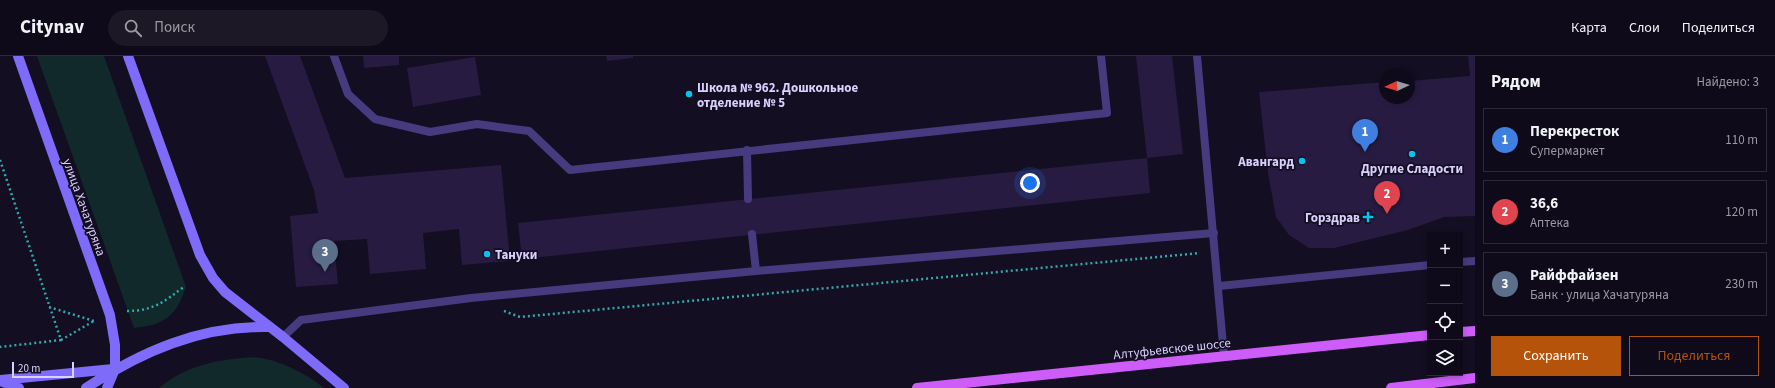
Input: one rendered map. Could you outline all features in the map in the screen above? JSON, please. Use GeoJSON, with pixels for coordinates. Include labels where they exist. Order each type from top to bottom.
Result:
{"type":"FeatureCollection","features":[{"type":"Feature","properties":{"kind":"main road","name":"улица Хачатуряна"},"geometry":{"type":"LineString","coordinates":[[18,56],[110,315],[115,345],[115,369]]}},
{"type":"Feature","properties":{"kind":"main road"},"geometry":{"type":"LineString","coordinates":[[128,56],[200,255],[213,278],[225,292],[268,327],[283,337],[344,388]]}},
{"type":"Feature","properties":{"kind":"main road"},"geometry":{"type":"LineString","coordinates":[[86,388],[115,369],[160,347],[214,331],[243,326],[268,327]]}},
{"type":"Feature","properties":{"kind":"main road"},"geometry":{"type":"LineString","coordinates":[[1463,332],[1475,331]]}},
{"type":"Feature","properties":{"kind":"main road","name":"Алтуфьевское шоссе"},"geometry":{"type":"LineString","coordinates":[[917,388],[1427,335]]}},
{"type":"Feature","properties":{"kind":"main road"},"geometry":{"type":"LineString","coordinates":[[0,380],[115,369]]}},
{"type":"Feature","properties":{"kind":"main road"},"geometry":{"type":"LineString","coordinates":[[107,388],[115,369]]}},
{"type":"Feature","properties":{"kind":"main road"},"geometry":{"type":"LineString","coordinates":[[1391,388],[1475,378]]}},
{"type":"Feature","properties":{"kind":"main road"},"geometry":{"type":"LineString","coordinates":[[0,380],[19,388]]}},
{"type":"Feature","properties":{"kind":"lane"},"geometry":{"type":"LineString","coordinates":[[334,56],[348,94],[375,119],[430,132],[477,124],[529,131],[570,170],[747,150],[1107,113],[1101,56]]}},
{"type":"Feature","properties":{"kind":"lane"},"geometry":{"type":"LineString","coordinates":[[1197,56],[1216,251],[1224,356]]}},
{"type":"Feature","properties":{"kind":"lane"},"geometry":{"type":"LineString","coordinates":[[747,150],[748,199]]}},
{"type":"Feature","properties":{"kind":"lane"},"geometry":{"type":"LineString","coordinates":[[283,337],[302,320],[472,298],[756,271],[1214,233]]}},
{"type":"Feature","properties":{"kind":"lane"},"geometry":{"type":"LineString","coordinates":[[752,234],[756,271]]}},
{"type":"Feature","properties":{"kind":"lane"},"geometry":{"type":"LineString","coordinates":[[1463,262],[1475,261]]}},
{"type":"Feature","properties":{"kind":"lane"},"geometry":{"type":"LineString","coordinates":[[1219,286],[1427,265]]}},
{"type":"Feature","properties":{"kind":"path"},"geometry":{"type":"LineString","coordinates":[[0,160],[49,307],[62,340]]}},
{"type":"Feature","properties":{"kind":"path"},"geometry":{"type":"LineString","coordinates":[[499,309],[520,317],[1216,251]]}},
{"type":"Feature","properties":{"kind":"path"},"geometry":{"type":"LineString","coordinates":[[127,311],[136,311],[162,304],[185,286]]}},
{"type":"Feature","properties":{"kind":"path"},"geometry":{"type":"LineString","coordinates":[[0,346],[62,340],[94,321],[49,307]]}},
{"type":"Feature","properties":{"kind":"green space"},"geometry":{"type":"Polygon","coordinates":[[[37,56],[104,56],[186,287],[178,306],[168,318],[161,322],[134,328],[37,56]]]}},
{"type":"Feature","properties":{"kind":"green space"},"geometry":{"type":"Polygon","coordinates":[[[254,357],[282,364],[300,372],[324,388],[159,388],[180,374],[204,365],[229,359],[254,357]]]}},
{"type":"Feature","properties":{"kind":"building"},"geometry":{"type":"Polygon","coordinates":[[[265,56],[300,56],[345,178],[501,165],[510,261],[462,265],[459,229],[423,233],[426,269],[370,274],[367,239],[334,241],[338,284],[296,287],[290,216],[318,213],[314,190],[265,56]]]}},
{"type":"Feature","properties":{"kind":"building"},"geometry":{"type":"Polygon","coordinates":[[[363,56],[399,56],[399,65],[364,68],[363,56]]]}},
{"type":"Feature","properties":{"kind":"building"},"geometry":{"type":"Polygon","coordinates":[[[606,56],[633,56],[633,58],[607,61],[606,56]]]}},
{"type":"Feature","properties":{"kind":"building"},"geometry":{"type":"Polygon","coordinates":[[[1136,56],[1172,56],[1183,154],[1147,158],[1136,56]]]}},
{"type":"Feature","properties":{"kind":"building"},"geometry":{"type":"Polygon","coordinates":[[[1468,56],[1475,56],[1475,216],[1444,217],[1408,230],[1334,248],[1309,248],[1289,235],[1276,217],[1268,173],[1259,92],[1379,82],[1379,104],[1415,104],[1415,81],[1470,76],[1468,56]]]}},
{"type":"Feature","properties":{"kind":"building"},"geometry":{"type":"Polygon","coordinates":[[[475,57],[481,95],[413,107],[407,68],[475,57]]]}},
{"type":"Feature","properties":{"kind":"building"},"geometry":{"type":"Polygon","coordinates":[[[1147,158],[1150,193],[522,259],[518,223],[1147,158]]]}},
{"type":"Feature","properties":{"kind":"place","name":"Школа № 962. Дошкольное отделение № 5"},"geometry":{"type":"Point","coordinates":[689,94]}},
{"type":"Feature","properties":{"kind":"place","name":"Перекресток"},"geometry":{"type":"Point","coordinates":[1365,152]}},
{"type":"Feature","properties":{"kind":"place","name":"Другие Сладости"},"geometry":{"type":"Point","coordinates":[1412,154]}},
{"type":"Feature","properties":{"kind":"place","name":"Авангард"},"geometry":{"type":"Point","coordinates":[1302,161]}},
{"type":"Feature","properties":{"kind":"place","name":"36,6"},"geometry":{"type":"Point","coordinates":[1387,214]}},
{"type":"Feature","properties":{"kind":"place","name":"Горздрав"},"geometry":{"type":"Point","coordinates":[1368,217]}},
{"type":"Feature","properties":{"kind":"place","name":"Тануки"},"geometry":{"type":"Point","coordinates":[487,254]}},
{"type":"Feature","properties":{"kind":"place","name":"Райффайзен"},"geometry":{"type":"Point","coordinates":[325,272]}}]}
